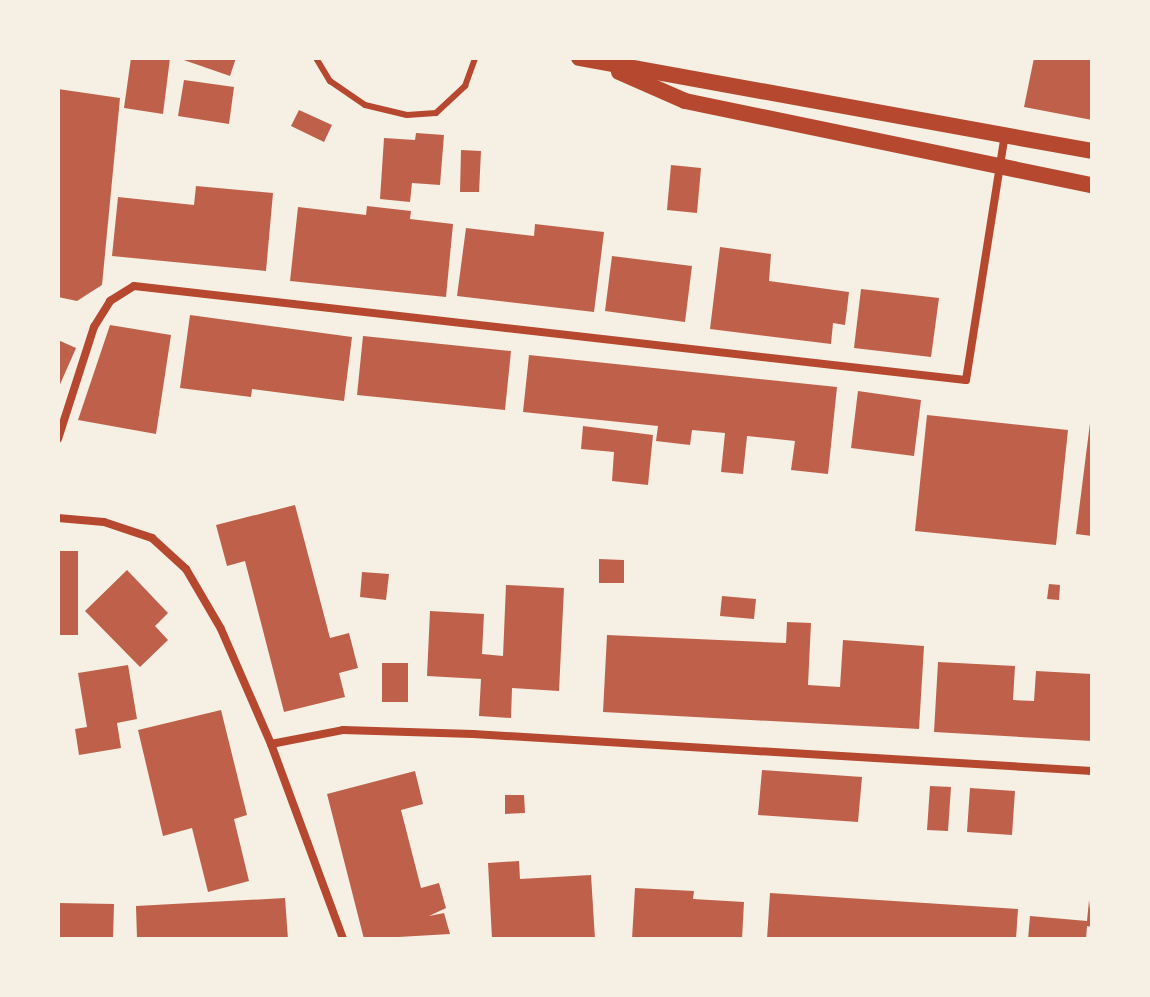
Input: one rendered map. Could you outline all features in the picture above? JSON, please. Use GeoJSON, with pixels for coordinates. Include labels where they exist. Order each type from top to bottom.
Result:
{"type":"FeatureCollection","features":[{"type":"Feature","properties":{"kind":"main road"},"geometry":{"type":"LineString","coordinates":[[579,58],[1092,151]]}},
{"type":"Feature","properties":{"kind":"main road"},"geometry":{"type":"LineString","coordinates":[[600,63],[685,101],[1092,185]]}},
{"type":"Feature","properties":{"kind":"street"},"geometry":{"type":"LineString","coordinates":[[58,439],[94,327],[110,301],[134,286],[966,380],[1005,135]]}},
{"type":"Feature","properties":{"kind":"street"},"geometry":{"type":"LineString","coordinates":[[58,518],[104,522],[152,538],[186,569],[221,629],[271,744],[343,939]]}},
{"type":"Feature","properties":{"kind":"street"},"geometry":{"type":"LineString","coordinates":[[271,744],[343,730],[473,734],[1092,771]]}},
{"type":"Feature","properties":{"kind":"lane"},"geometry":{"type":"LineString","coordinates":[[316,58],[330,81],[365,105],[407,115],[436,113],[465,86],[475,58]]}},
{"type":"Feature","properties":{"kind":"building"},"geometry":{"type":"Polygon","coordinates":[[[131,58],[170,58],[163,114],[124,108],[131,58]]]}},
{"type":"Feature","properties":{"kind":"building"},"geometry":{"type":"Polygon","coordinates":[[[178,58],[236,58],[230,76],[178,58]]]}},
{"type":"Feature","properties":{"kind":"building"},"geometry":{"type":"Polygon","coordinates":[[[1034,58],[1092,58],[1092,120],[1024,107],[1034,58]]]}},
{"type":"Feature","properties":{"kind":"building"},"geometry":{"type":"Polygon","coordinates":[[[184,80],[234,87],[229,124],[178,116],[184,80]]]}},
{"type":"Feature","properties":{"kind":"building"},"geometry":{"type":"Polygon","coordinates":[[[58,89],[120,98],[102,285],[77,301],[58,297],[58,89]]]}},
{"type":"Feature","properties":{"kind":"building"},"geometry":{"type":"Polygon","coordinates":[[[299,110],[332,125],[324,142],[291,126],[299,110]]]}},
{"type":"Feature","properties":{"kind":"building"},"geometry":{"type":"Polygon","coordinates":[[[416,133],[444,135],[440,185],[412,183],[410,202],[380,199],[384,138],[415,140],[416,133]]]}},
{"type":"Feature","properties":{"kind":"building"},"geometry":{"type":"Polygon","coordinates":[[[461,150],[481,151],[479,192],[460,192],[461,150]]]}},
{"type":"Feature","properties":{"kind":"building"},"geometry":{"type":"Polygon","coordinates":[[[671,165],[701,168],[697,213],[667,210],[671,165]]]}},
{"type":"Feature","properties":{"kind":"building"},"geometry":{"type":"Polygon","coordinates":[[[196,186],[273,193],[266,271],[112,256],[118,197],[194,205],[196,186]]]}},
{"type":"Feature","properties":{"kind":"building"},"geometry":{"type":"Polygon","coordinates":[[[367,206],[411,211],[410,219],[453,224],[446,297],[290,281],[298,207],[366,215],[367,206]]]}},
{"type":"Feature","properties":{"kind":"building"},"geometry":{"type":"Polygon","coordinates":[[[535,224],[604,232],[594,312],[457,296],[466,228],[534,236],[535,224]]]}},
{"type":"Feature","properties":{"kind":"building"},"geometry":{"type":"Polygon","coordinates":[[[720,247],[771,254],[769,281],[849,292],[845,325],[833,323],[831,344],[710,329],[720,247]]]}},
{"type":"Feature","properties":{"kind":"building"},"geometry":{"type":"Polygon","coordinates":[[[612,256],[692,266],[685,322],[605,311],[612,256]]]}},
{"type":"Feature","properties":{"kind":"building"},"geometry":{"type":"Polygon","coordinates":[[[861,289],[939,298],[931,357],[854,348],[861,289]]]}},
{"type":"Feature","properties":{"kind":"building"},"geometry":{"type":"Polygon","coordinates":[[[190,315],[352,337],[344,401],[252,389],[251,397],[180,388],[190,315]]]}},
{"type":"Feature","properties":{"kind":"building"},"geometry":{"type":"Polygon","coordinates":[[[110,325],[171,335],[156,434],[78,420],[110,325]]]}},
{"type":"Feature","properties":{"kind":"building"},"geometry":{"type":"Polygon","coordinates":[[[363,336],[511,351],[505,410],[357,395],[363,336]]]}},
{"type":"Feature","properties":{"kind":"building"},"geometry":{"type":"Polygon","coordinates":[[[58,340],[76,348],[58,389],[58,340]]]}},
{"type":"Feature","properties":{"kind":"building"},"geometry":{"type":"Polygon","coordinates":[[[529,355],[837,387],[828,474],[791,470],[795,441],[747,436],[743,474],[721,472],[725,433],[692,430],[690,445],[656,441],[658,426],[523,412],[529,355]]]}},
{"type":"Feature","properties":{"kind":"building"},"geometry":{"type":"Polygon","coordinates":[[[858,391],[921,400],[914,456],[851,448],[858,391]]]}},
{"type":"Feature","properties":{"kind":"building"},"geometry":{"type":"Polygon","coordinates":[[[927,415],[1068,430],[1056,545],[915,531],[927,415]]]}},
{"type":"Feature","properties":{"kind":"building"},"geometry":{"type":"Polygon","coordinates":[[[1092,423],[1092,536],[1076,534],[1092,423]]]}},
{"type":"Feature","properties":{"kind":"building"},"geometry":{"type":"Polygon","coordinates":[[[583,426],[653,435],[648,485],[612,481],[614,452],[581,449],[583,426]]]}},
{"type":"Feature","properties":{"kind":"building"},"geometry":{"type":"Polygon","coordinates":[[[295,505],[330,638],[349,633],[358,668],[339,673],[345,697],[284,712],[245,561],[227,566],[216,525],[295,505]]]}},
{"type":"Feature","properties":{"kind":"building"},"geometry":{"type":"Polygon","coordinates":[[[58,551],[78,551],[78,635],[58,635],[58,551]]]}},
{"type":"Feature","properties":{"kind":"building"},"geometry":{"type":"Polygon","coordinates":[[[599,559],[624,560],[624,583],[599,583],[599,559]]]}},
{"type":"Feature","properties":{"kind":"building"},"geometry":{"type":"Polygon","coordinates":[[[127,570],[168,613],[155,626],[168,640],[140,667],[85,611],[127,570]]]}},
{"type":"Feature","properties":{"kind":"building"},"geometry":{"type":"Polygon","coordinates":[[[362,572],[389,574],[386,600],[360,597],[362,572]]]}},
{"type":"Feature","properties":{"kind":"building"},"geometry":{"type":"Polygon","coordinates":[[[1049,584],[1060,585],[1059,600],[1047,599],[1049,584]]]}},
{"type":"Feature","properties":{"kind":"building"},"geometry":{"type":"Polygon","coordinates":[[[506,585],[564,588],[559,691],[512,688],[511,718],[479,716],[481,679],[427,676],[430,611],[484,614],[482,654],[503,656],[506,585]]]}},
{"type":"Feature","properties":{"kind":"building"},"geometry":{"type":"Polygon","coordinates":[[[722,596],[756,599],[754,619],[720,616],[722,596]]]}},
{"type":"Feature","properties":{"kind":"building"},"geometry":{"type":"Polygon","coordinates":[[[787,622],[811,623],[808,685],[840,687],[843,640],[924,646],[919,729],[603,712],[607,635],[786,643],[787,622]]]}},
{"type":"Feature","properties":{"kind":"building"},"geometry":{"type":"Polygon","coordinates":[[[938,662],[1015,666],[1013,700],[1034,701],[1036,671],[1092,674],[1092,741],[934,732],[938,662]]]}},
{"type":"Feature","properties":{"kind":"building"},"geometry":{"type":"Polygon","coordinates":[[[382,663],[408,663],[408,702],[382,702],[382,663]]]}},
{"type":"Feature","properties":{"kind":"building"},"geometry":{"type":"Polygon","coordinates":[[[128,665],[137,719],[117,723],[121,748],[79,755],[75,729],[87,727],[78,673],[128,665]]]}},
{"type":"Feature","properties":{"kind":"building"},"geometry":{"type":"Polygon","coordinates":[[[221,710],[247,815],[234,819],[249,881],[208,892],[192,828],[163,836],[138,730],[221,710]]]}},
{"type":"Feature","properties":{"kind":"building"},"geometry":{"type":"Polygon","coordinates":[[[762,770],[862,777],[858,822],[758,815],[762,770]]]}},
{"type":"Feature","properties":{"kind":"building"},"geometry":{"type":"Polygon","coordinates":[[[415,771],[423,804],[401,810],[421,888],[439,883],[446,908],[429,916],[444,913],[450,934],[364,939],[327,794],[415,771]]]}},
{"type":"Feature","properties":{"kind":"building"},"geometry":{"type":"Polygon","coordinates":[[[930,786],[951,787],[948,831],[927,830],[930,786]]]}},
{"type":"Feature","properties":{"kind":"building"},"geometry":{"type":"Polygon","coordinates":[[[970,788],[1015,791],[1012,835],[967,832],[970,788]]]}},
{"type":"Feature","properties":{"kind":"building"},"geometry":{"type":"Polygon","coordinates":[[[505,795],[524,795],[525,813],[505,814],[505,795]]]}},
{"type":"Feature","properties":{"kind":"building"},"geometry":{"type":"Polygon","coordinates":[[[519,861],[520,879],[591,875],[595,939],[492,939],[488,863],[519,861]]]}},
{"type":"Feature","properties":{"kind":"building"},"geometry":{"type":"Polygon","coordinates":[[[635,888],[694,891],[693,899],[744,902],[742,939],[632,939],[635,888]]]}},
{"type":"Feature","properties":{"kind":"building"},"geometry":{"type":"Polygon","coordinates":[[[770,893],[1018,909],[1016,939],[767,939],[770,893]]]}},
{"type":"Feature","properties":{"kind":"building"},"geometry":{"type":"Polygon","coordinates":[[[285,898],[288,939],[137,939],[136,906],[285,898]]]}},
{"type":"Feature","properties":{"kind":"building"},"geometry":{"type":"Polygon","coordinates":[[[1089,900],[1092,927],[1087,926],[1086,939],[1028,939],[1030,916],[1087,921],[1089,900]]]}},
{"type":"Feature","properties":{"kind":"building"},"geometry":{"type":"Polygon","coordinates":[[[58,903],[114,904],[113,939],[58,939],[58,903]]]}}]}
